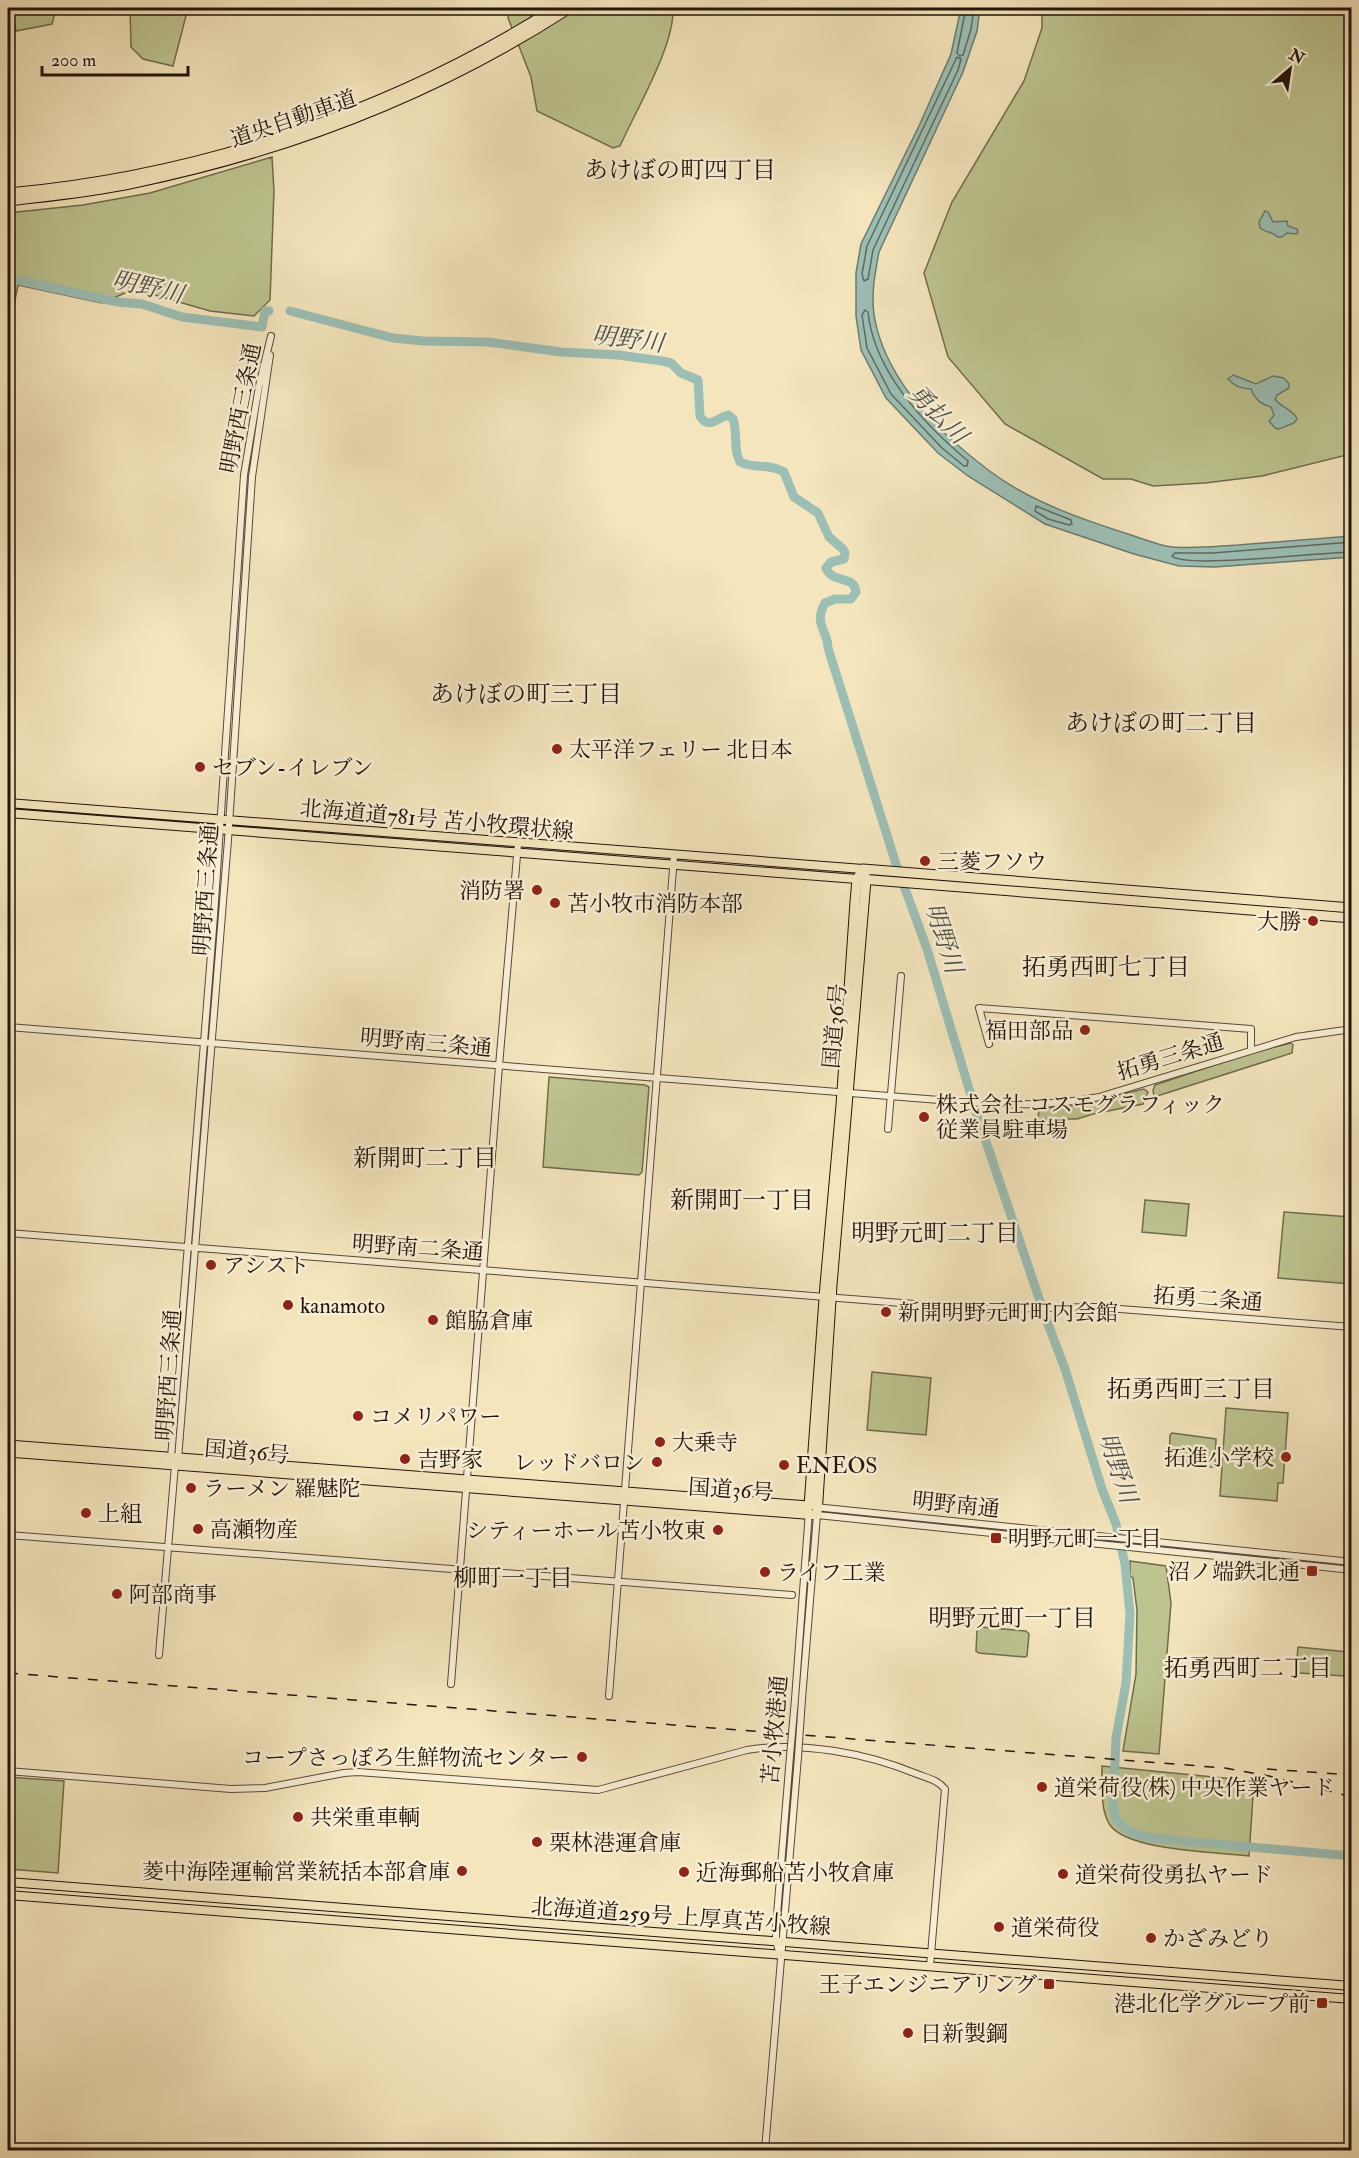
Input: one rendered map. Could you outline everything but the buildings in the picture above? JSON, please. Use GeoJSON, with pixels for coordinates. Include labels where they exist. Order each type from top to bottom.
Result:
{"type":"FeatureCollection","features":[{"type":"Feature","properties":{"kind":"highway","name":"道央自動車道"},"geometry":{"type":"LineString","coordinates":[[505,42],[555,8]]}},
{"type":"Feature","properties":{"kind":"highway","name":"道央自動車道"},"geometry":{"type":"LineString","coordinates":[[8,201],[132,184],[233,160],[393,93],[505,42],[570,8]]}},
{"type":"Feature","properties":{"kind":"highway","name":"道央自動車道"},"geometry":{"type":"LineString","coordinates":[[8,193],[129,175],[268,145]]}},
{"type":"Feature","properties":{"kind":"highway"},"geometry":{"type":"LineString","coordinates":[[863,869],[1352,908]]}},
{"type":"Feature","properties":{"kind":"highway","name":"国道36号"},"geometry":{"type":"LineString","coordinates":[[8,1445],[813,1511],[863,869]]}},
{"type":"Feature","properties":{"kind":"highway"},"geometry":{"type":"LineString","coordinates":[[862,880],[1352,918]]}},
{"type":"Feature","properties":{"kind":"highway","name":"国道36号"},"geometry":{"type":"LineString","coordinates":[[8,1452],[175,1460]]}},
{"type":"Feature","properties":{"kind":"main road","name":"北海道道781号 苫小牧環状線"},"geometry":{"type":"LineString","coordinates":[[8,803],[863,869]]}},
{"type":"Feature","properties":{"kind":"main road","name":"北海道道781号 苫小牧環状線"},"geometry":{"type":"LineString","coordinates":[[8,813],[862,880]]}},
{"type":"Feature","properties":{"kind":"main road","name":"北海道道259号 上厚真苫小牧線"},"geometry":{"type":"LineString","coordinates":[[8,1882],[1352,1986]]}},
{"type":"Feature","properties":{"kind":"main road","name":"北海道道259号 上厚真苫小牧線"},"geometry":{"type":"LineString","coordinates":[[8,1894],[1352,1999]]}},
{"type":"Feature","properties":{"kind":"street","name":"明野西三条通"},"geometry":{"type":"LineString","coordinates":[[159,1655],[192,1247],[252,477],[266,390],[271,336],[259,386],[244,475],[225,820]]}},
{"type":"Feature","properties":{"kind":"street"},"geometry":{"type":"LineString","coordinates":[[451,1684],[518,844]]}},
{"type":"Feature","properties":{"kind":"street"},"geometry":{"type":"LineString","coordinates":[[609,1696],[616,1582],[674,856]]}},
{"type":"Feature","properties":{"kind":"street"},"geometry":{"type":"LineString","coordinates":[[888,1129],[901,976]]}},
{"type":"Feature","properties":{"kind":"street"},"geometry":{"type":"LineString","coordinates":[[990,1044],[979,1008],[1251,1029],[1251,1050]]}},
{"type":"Feature","properties":{"kind":"street","name":"明野南三条通"},"geometry":{"type":"LineString","coordinates":[[8,1027],[845,1093]]}},
{"type":"Feature","properties":{"kind":"street","name":"拓勇三条通"},"geometry":{"type":"LineString","coordinates":[[890,1096],[961,1102],[1046,1105],[1099,1097],[1151,1083],[1296,1037],[1352,1029]]}},
{"type":"Feature","properties":{"kind":"street"},"geometry":{"type":"LineString","coordinates":[[845,1093],[890,1096]]}},
{"type":"Feature","properties":{"kind":"street","name":"明野南二条通"},"geometry":{"type":"LineString","coordinates":[[8,1233],[828,1297]]}},
{"type":"Feature","properties":{"kind":"street","name":"拓勇二条通"},"geometry":{"type":"LineString","coordinates":[[828,1297],[975,1308],[1105,1308],[1352,1327]]}},
{"type":"Feature","properties":{"kind":"street","name":"明野南通"},"geometry":{"type":"LineString","coordinates":[[813,1511],[1099,1536],[1352,1562]]}},
{"type":"Feature","properties":{"kind":"street","name":"明野南通"},"geometry":{"type":"LineString","coordinates":[[813,1511],[1140,1549],[1352,1570]]}},
{"type":"Feature","properties":{"kind":"street","name":"苫小牧港通"},"geometry":{"type":"LineString","coordinates":[[765,2151],[780,1955],[790,1756],[798,1699],[813,1511]]}},
{"type":"Feature","properties":{"kind":"street"},"geometry":{"type":"LineString","coordinates":[[8,1535],[792,1595]]}},
{"type":"Feature","properties":{"kind":"street","name":"苫小牧港通"},"geometry":{"type":"LineString","coordinates":[[779,1942],[798,1757],[798,1699]]}},
{"type":"Feature","properties":{"kind":"street"},"geometry":{"type":"LineString","coordinates":[[8,1771],[231,1789],[265,1788],[344,1773],[375,1773],[598,1790],[747,1750],[766,1747],[860,1754],[937,1782],[945,1789],[930,1966]]}},
{"type":"Feature","properties":{"kind":"green space"},"geometry":{"type":"Polygon","coordinates":[[[12,8],[56,9],[52,24],[16,31],[12,8]]]}},
{"type":"Feature","properties":{"kind":"green space"},"geometry":{"type":"Polygon","coordinates":[[[130,8],[188,8],[173,66],[143,59],[131,47],[130,8]]]}},
{"type":"Feature","properties":{"kind":"green space"},"geometry":{"type":"Polygon","coordinates":[[[515,8],[673,8],[668,40],[620,146],[613,148],[537,111],[531,77],[508,18],[510,11],[515,8]]]}},
{"type":"Feature","properties":{"kind":"green space"},"geometry":{"type":"Polygon","coordinates":[[[1042,8],[1351,8],[1351,454],[1262,476],[1205,483],[1153,486],[1131,479],[1103,479],[1005,424],[948,357],[924,273],[952,202],[1024,81],[1042,28],[1042,8]]]}},
{"type":"Feature","properties":{"kind":"green space"},"geometry":{"type":"Polygon","coordinates":[[[272,157],[274,191],[270,300],[254,316],[210,311],[134,289],[102,303],[18,285],[11,320],[8,319],[8,213],[83,205],[150,193],[272,157]]]}},
{"type":"Feature","properties":{"kind":"green space"},"geometry":{"type":"Polygon","coordinates":[[[1291,1043],[1292,1053],[1154,1097],[1155,1085],[1247,1054],[1291,1043]]]}},
{"type":"Feature","properties":{"kind":"green space"},"geometry":{"type":"Polygon","coordinates":[[[549,1077],[649,1087],[642,1172],[639,1175],[543,1167],[549,1077]]]}},
{"type":"Feature","properties":{"kind":"green space"},"geometry":{"type":"Polygon","coordinates":[[[1144,1089],[1148,1092],[1143,1104],[1077,1119],[1038,1119],[1039,1109],[1075,1105],[1144,1089]]]}},
{"type":"Feature","properties":{"kind":"green space"},"geometry":{"type":"Polygon","coordinates":[[[1145,1200],[1189,1204],[1186,1236],[1142,1232],[1145,1200]]]}},
{"type":"Feature","properties":{"kind":"green space"},"geometry":{"type":"Polygon","coordinates":[[[1284,1212],[1351,1217],[1351,1284],[1278,1278],[1284,1212]]]}},
{"type":"Feature","properties":{"kind":"green space"},"geometry":{"type":"Polygon","coordinates":[[[872,1372],[931,1378],[926,1435],[867,1430],[872,1372]]]}},
{"type":"Feature","properties":{"kind":"green space"},"geometry":{"type":"Polygon","coordinates":[[[1226,1408],[1288,1413],[1283,1483],[1278,1483],[1277,1501],[1220,1496],[1226,1408]]]}},
{"type":"Feature","properties":{"kind":"green space"},"geometry":{"type":"Polygon","coordinates":[[[1172,1433],[1216,1439],[1215,1465],[1213,1467],[1169,1464],[1172,1433]]]}},
{"type":"Feature","properties":{"kind":"green space"},"geometry":{"type":"Polygon","coordinates":[[[1130,1561],[1166,1566],[1171,1603],[1159,1754],[1123,1751],[1136,1674],[1137,1610],[1133,1578],[1130,1576],[1130,1561]]]}},
{"type":"Feature","properties":{"kind":"green space"},"geometry":{"type":"Polygon","coordinates":[[[980,1627],[1026,1631],[1029,1634],[1027,1656],[979,1653],[976,1651],[977,1630],[980,1627]]]}},
{"type":"Feature","properties":{"kind":"green space"},"geometry":{"type":"Polygon","coordinates":[[[1298,1647],[1348,1652],[1348,1673],[1345,1676],[1299,1673],[1296,1670],[1298,1647]]]}},
{"type":"Feature","properties":{"kind":"green space"},"geometry":{"type":"Polygon","coordinates":[[[1102,1766],[1254,1781],[1249,1856],[1175,1849],[1135,1840],[1120,1834],[1110,1825],[1105,1812],[1102,1796],[1102,1766]]]}},
{"type":"Feature","properties":{"kind":"green space"},"geometry":{"type":"Polygon","coordinates":[[[8,1777],[64,1781],[58,1873],[8,1869],[8,1777]]]}},
{"type":"Feature","properties":{"kind":"water"},"geometry":{"type":"Polygon","coordinates":[[[961,8],[980,8],[977,31],[963,72],[879,252],[875,276],[873,307],[880,339],[902,384],[934,423],[991,472],[1040,501],[1077,516],[1174,547],[1212,547],[1351,536],[1351,557],[1215,567],[1179,566],[1134,554],[1045,524],[968,476],[938,453],[886,398],[861,350],[856,316],[856,273],[861,244],[919,126],[951,54],[961,8]]]}},
{"type":"Feature","properties":{"kind":"water"},"geometry":{"type":"Polygon","coordinates":[[[1265,211],[1268,212],[1273,222],[1287,221],[1288,226],[1297,229],[1297,234],[1287,233],[1278,237],[1264,231],[1260,228],[1259,222],[1265,211]]]}},
{"type":"Feature","properties":{"kind":"water"},"geometry":{"type":"Polygon","coordinates":[[[1233,375],[1256,384],[1273,376],[1284,378],[1289,388],[1277,395],[1275,399],[1297,419],[1294,423],[1279,429],[1275,428],[1269,421],[1274,415],[1271,407],[1258,401],[1251,389],[1233,384],[1228,379],[1233,375]]]}},
{"type":"Feature","properties":{"kind":"waterway","name":"明野川"},"geometry":{"type":"LineString","coordinates":[[8,278],[118,302],[142,304],[182,317],[262,327],[265,311],[269,311]]}},
{"type":"Feature","properties":{"kind":"waterway","name":"明野川"},"geometry":{"type":"LineString","coordinates":[[290,311],[393,338],[488,342],[561,352],[618,355],[671,363],[681,373],[698,380],[700,416],[703,420],[709,423],[728,415],[733,419],[740,462],[784,472],[794,497],[818,513],[829,537],[843,549],[844,559],[831,562],[826,568],[833,576],[851,583],[856,592],[851,599],[835,599],[825,603],[820,617],[822,627],[896,864],[927,949],[976,1112],[1065,1369],[1102,1489],[1116,1524],[1125,1564],[1130,1614],[1126,1683],[1116,1738],[1113,1806],[1116,1819],[1127,1830],[1137,1835],[1160,1839],[1352,1856]]}},
{"type":"Feature","properties":{"kind":"railway"},"geometry":{"type":"LineString","coordinates":[[8,1673],[1225,1768],[1269,1776],[1352,1797]]}},
{"type":"Feature","properties":{"kind":"railway"},"geometry":{"type":"LineString","coordinates":[[1267,1769],[1352,1775]]}},
{"type":"Feature","properties":{"kind":"place","name":"太平洋フェリー 北日本"},"geometry":{"type":"Point","coordinates":[557,749]}},
{"type":"Feature","properties":{"kind":"place","name":"セブン-イレブン"},"geometry":{"type":"Point","coordinates":[200,767]}},
{"type":"Feature","properties":{"kind":"place","name":"三菱フソウ"},"geometry":{"type":"Point","coordinates":[925,861]}},
{"type":"Feature","properties":{"kind":"place","name":"消防署"},"geometry":{"type":"Point","coordinates":[537,890]}},
{"type":"Feature","properties":{"kind":"place","name":"苫小牧市消防本部"},"geometry":{"type":"Point","coordinates":[555,903]}},
{"type":"Feature","properties":{"kind":"place","name":"大勝"},"geometry":{"type":"Point","coordinates":[1313,921]}},
{"type":"Feature","properties":{"kind":"place","name":"福田部品"},"geometry":{"type":"Point","coordinates":[1085,1030]}},
{"type":"Feature","properties":{"kind":"place","name":"株式会社 コスモグラフィック 従業員駐車場"},"geometry":{"type":"Point","coordinates":[924,1117]}},
{"type":"Feature","properties":{"kind":"place","name":"アシスト"},"geometry":{"type":"Point","coordinates":[211,1265]}},
{"type":"Feature","properties":{"kind":"place","name":"kanamoto"},"geometry":{"type":"Point","coordinates":[288,1305]}},
{"type":"Feature","properties":{"kind":"place","name":"新開明野元町町内会館"},"geometry":{"type":"Point","coordinates":[886,1312]}},
{"type":"Feature","properties":{"kind":"place","name":"館脇倉庫"},"geometry":{"type":"Point","coordinates":[433,1320]}},
{"type":"Feature","properties":{"kind":"place","name":"コメリパワー"},"geometry":{"type":"Point","coordinates":[358,1416]}},
{"type":"Feature","properties":{"kind":"place","name":"大乗寺"},"geometry":{"type":"Point","coordinates":[660,1442]}},
{"type":"Feature","properties":{"kind":"place","name":"拓進小学校"},"geometry":{"type":"Point","coordinates":[1286,1457]}},
{"type":"Feature","properties":{"kind":"place","name":"吉野家"},"geometry":{"type":"Point","coordinates":[405,1459]}},
{"type":"Feature","properties":{"kind":"place","name":"レッドバロン"},"geometry":{"type":"Point","coordinates":[657,1462]}},
{"type":"Feature","properties":{"kind":"place","name":"ENEOS"},"geometry":{"type":"Point","coordinates":[784,1465]}},
{"type":"Feature","properties":{"kind":"place","name":"ラーメン 羅魅陀"},"geometry":{"type":"Point","coordinates":[191,1488]}},
{"type":"Feature","properties":{"kind":"place","name":"上組"},"geometry":{"type":"Point","coordinates":[86,1513]}},
{"type":"Feature","properties":{"kind":"place","name":"高瀬物産"},"geometry":{"type":"Point","coordinates":[198,1529]}},
{"type":"Feature","properties":{"kind":"place","name":"シティーホール苫小牧東"},"geometry":{"type":"Point","coordinates":[718,1530]}},
{"type":"Feature","properties":{"kind":"place","name":"明野元町一丁目"},"geometry":{"type":"Point","coordinates":[996,1538]}},
{"type":"Feature","properties":{"kind":"place","name":"沼ノ端鉄北通"},"geometry":{"type":"Point","coordinates":[1312,1571]}},
{"type":"Feature","properties":{"kind":"place","name":"ライフ工業"},"geometry":{"type":"Point","coordinates":[765,1572]}},
{"type":"Feature","properties":{"kind":"place","name":"阿部商事"},"geometry":{"type":"Point","coordinates":[117,1594]}},
{"type":"Feature","properties":{"kind":"place","name":"コープさっぽろ生鮮物流センター"},"geometry":{"type":"Point","coordinates":[582,1757]}},
{"type":"Feature","properties":{"kind":"place","name":"道栄荷役(株) 中央作業ヤード"},"geometry":{"type":"Point","coordinates":[1042,1787]}},
{"type":"Feature","properties":{"kind":"place","name":"共栄重車輌"},"geometry":{"type":"Point","coordinates":[298,1817]}},
{"type":"Feature","properties":{"kind":"place","name":"栗林港運倉庫"},"geometry":{"type":"Point","coordinates":[537,1842]}},
{"type":"Feature","properties":{"kind":"place","name":"菱中海陸運輸営業統括本部倉庫"},"geometry":{"type":"Point","coordinates":[462,1871]}},
{"type":"Feature","properties":{"kind":"place","name":"近海郵船苫小牧倉庫"},"geometry":{"type":"Point","coordinates":[684,1872]}},
{"type":"Feature","properties":{"kind":"place","name":"道栄荷役勇払ヤード"},"geometry":{"type":"Point","coordinates":[1063,1874]}},
{"type":"Feature","properties":{"kind":"place","name":"道栄荷役"},"geometry":{"type":"Point","coordinates":[999,1927]}},
{"type":"Feature","properties":{"kind":"place","name":"かざみどり"},"geometry":{"type":"Point","coordinates":[1151,1938]}},
{"type":"Feature","properties":{"kind":"place","name":"王子エンジニアリング"},"geometry":{"type":"Point","coordinates":[1049,1984]}},
{"type":"Feature","properties":{"kind":"place","name":"港北化学グループ前"},"geometry":{"type":"Point","coordinates":[1322,2003]}},
{"type":"Feature","properties":{"kind":"place","name":"日新製鋼"},"geometry":{"type":"Point","coordinates":[908,2033]}},
{"type":"Feature","properties":{"kind":"district","name":"あけぼの町四丁目"},"geometry":{"type":"Point","coordinates":[680,170]}},
{"type":"Feature","properties":{"kind":"district","name":"あけぼの町三丁目"},"geometry":{"type":"Point","coordinates":[526,694]}},
{"type":"Feature","properties":{"kind":"district","name":"あけぼの町二丁目"},"geometry":{"type":"Point","coordinates":[1161,723]}},
{"type":"Feature","properties":{"kind":"district","name":"拓勇西町七丁目"},"geometry":{"type":"Point","coordinates":[1106,967]}},
{"type":"Feature","properties":{"kind":"district","name":"新開町二丁目"},"geometry":{"type":"Point","coordinates":[425,1158]}},
{"type":"Feature","properties":{"kind":"district","name":"新開町一丁目"},"geometry":{"type":"Point","coordinates":[742,1200]}},
{"type":"Feature","properties":{"kind":"district","name":"明野元町二丁目"},"geometry":{"type":"Point","coordinates":[935,1233]}},
{"type":"Feature","properties":{"kind":"district","name":"拓勇西町三丁目"},"geometry":{"type":"Point","coordinates":[1191,1389]}},
{"type":"Feature","properties":{"kind":"district","name":"柳町一丁目"},"geometry":{"type":"Point","coordinates":[513,1578]}},
{"type":"Feature","properties":{"kind":"district","name":"明野元町一丁目"},"geometry":{"type":"Point","coordinates":[1012,1618]}},
{"type":"Feature","properties":{"kind":"district","name":"拓勇西町二丁目"},"geometry":{"type":"Point","coordinates":[1248,1668]}},
{"type":"Feature","properties":{"kind":"water label","name":"勇払川"},"geometry":{"type":"Point","coordinates":[938,414]}}]}
